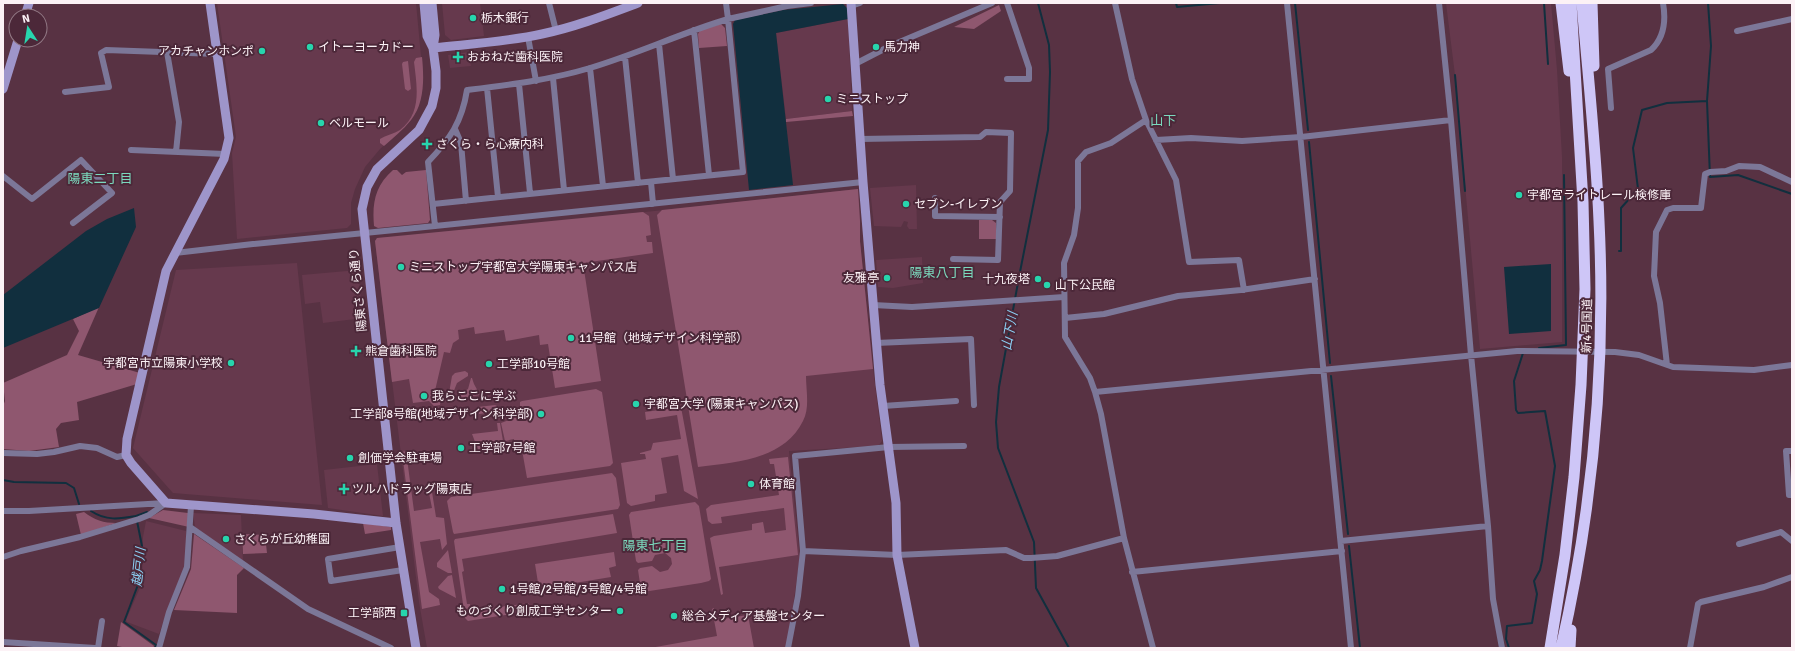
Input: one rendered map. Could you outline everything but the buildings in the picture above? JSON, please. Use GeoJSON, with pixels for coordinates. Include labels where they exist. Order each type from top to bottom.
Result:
{"type":"FeatureCollection","features":[{"type":"Feature","properties":{"kind":"highway"},"geometry":{"type":"LineString","coordinates":[[1561,3],[1568,65],[1577,109]]}},
{"type":"Feature","properties":{"kind":"highway","name":"新4号国道"},"geometry":{"type":"LineString","coordinates":[[1550,648],[1574,477],[1583,351],[1585,282],[1583,202],[1571,3]]}},
{"type":"Feature","properties":{"kind":"highway","name":"新4号国道"},"geometry":{"type":"LineString","coordinates":[[1562,648],[1572,599],[1590,480],[1600,352],[1599,220],[1592,108],[1582,3]]}},
{"type":"Feature","properties":{"kind":"highway"},"geometry":{"type":"LineString","coordinates":[[1592,3],[1595,79],[1592,108]]}},
{"type":"Feature","properties":{"kind":"highway"},"geometry":{"type":"LineString","coordinates":[[1543,648],[1558,597]]}},
{"type":"Feature","properties":{"kind":"highway"},"geometry":{"type":"LineString","coordinates":[[1570,648],[1572,599]]}},
{"type":"Feature","properties":{"kind":"street"},"geometry":{"type":"LineString","coordinates":[[166,503],[131,463],[126,455],[127,439],[166,271],[225,154],[229,138],[210,3]]}},
{"type":"Feature","properties":{"kind":"street","name":"陽東さくら通り"},"geometry":{"type":"LineString","coordinates":[[424,3],[427,36],[433,48]]}},
{"type":"Feature","properties":{"kind":"street","name":"陽東さくら通り"},"geometry":{"type":"LineString","coordinates":[[416,648],[396,523],[362,209],[364,198],[372,176],[384,162],[419,130],[432,106],[436,80],[433,48],[435,35],[432,3]]}},
{"type":"Feature","properties":{"kind":"street"},"geometry":{"type":"LineString","coordinates":[[549,3],[556,31]]}},
{"type":"Feature","properties":{"kind":"street"},"geometry":{"type":"LineString","coordinates":[[433,48],[528,37],[556,31],[603,17],[638,3]]}},
{"type":"Feature","properties":{"kind":"street"},"geometry":{"type":"LineString","coordinates":[[433,204],[743,172],[726,3]]}},
{"type":"Feature","properties":{"kind":"street"},"geometry":{"type":"LineString","coordinates":[[435,226],[428,162],[455,129],[465,106],[467,90],[519,84],[553,78],[625,57],[694,30],[728,19],[786,6],[811,3]]}},
{"type":"Feature","properties":{"kind":"street"},"geometry":{"type":"LineString","coordinates":[[855,64],[890,46],[992,3]]}},
{"type":"Feature","properties":{"kind":"street"},"geometry":{"type":"LineString","coordinates":[[1007,3],[1029,68],[1029,79],[1007,79]]}},
{"type":"Feature","properties":{"kind":"street"},"geometry":{"type":"LineString","coordinates":[[1115,3],[1132,80],[1146,120],[1176,180],[1189,262],[1239,260],[1244,290]]}},
{"type":"Feature","properties":{"kind":"street"},"geometry":{"type":"LineString","coordinates":[[1287,3],[1351,648]]}},
{"type":"Feature","properties":{"kind":"street"},"geometry":{"type":"LineString","coordinates":[[1439,3],[1451,120],[1470,355],[1488,526],[1493,599],[1502,648]]}},
{"type":"Feature","properties":{"kind":"street"},"geometry":{"type":"LineString","coordinates":[[1611,108],[1608,69],[1651,50],[1656,45],[1665,24],[1663,3]]}},
{"type":"Feature","properties":{"kind":"street"},"geometry":{"type":"LineString","coordinates":[[854,4],[855,64],[862,182],[876,343],[896,503],[897,555],[915,648]]}},
{"type":"Feature","properties":{"kind":"street"},"geometry":{"type":"LineString","coordinates":[[1737,31],[1792,19]]}},
{"type":"Feature","properties":{"kind":"street"},"geometry":{"type":"LineString","coordinates":[[694,30],[708,175]]}},
{"type":"Feature","properties":{"kind":"street"},"geometry":{"type":"LineString","coordinates":[[528,37],[536,81]]}},
{"type":"Feature","properties":{"kind":"street"},"geometry":{"type":"LineString","coordinates":[[659,44],[673,179]]}},
{"type":"Feature","properties":{"kind":"street"},"geometry":{"type":"LineString","coordinates":[[3,89],[6,67],[14,48]]}},
{"type":"Feature","properties":{"kind":"street"},"geometry":{"type":"LineString","coordinates":[[65,92],[109,87],[101,54],[106,50],[217,54]]}},
{"type":"Feature","properties":{"kind":"street"},"geometry":{"type":"LineString","coordinates":[[167,52],[179,122],[176,152]]}},
{"type":"Feature","properties":{"kind":"street"},"geometry":{"type":"LineString","coordinates":[[625,57],[638,183]]}},
{"type":"Feature","properties":{"kind":"street"},"geometry":{"type":"LineString","coordinates":[[590,68],[603,186]]}},
{"type":"Feature","properties":{"kind":"street"},"geometry":{"type":"LineString","coordinates":[[553,78],[564,190]]}},
{"type":"Feature","properties":{"kind":"street"},"geometry":{"type":"LineString","coordinates":[[519,84],[530,193]]}},
{"type":"Feature","properties":{"kind":"street"},"geometry":{"type":"LineString","coordinates":[[487,88],[498,197]]}},
{"type":"Feature","properties":{"kind":"street"},"geometry":{"type":"LineString","coordinates":[[1146,120],[1111,143],[1086,152],[1078,161],[1078,208],[1074,235],[1064,263],[1064,297],[1065,337],[1090,378],[1095,392],[1101,414],[1124,538],[1153,648]]}},
{"type":"Feature","properties":{"kind":"street"},"geometry":{"type":"LineString","coordinates":[[1156,140],[1191,138],[1242,141],[1301,137],[1451,120]]}},
{"type":"Feature","properties":{"kind":"street"},"geometry":{"type":"LineString","coordinates":[[455,129],[460,143],[466,201]]}},
{"type":"Feature","properties":{"kind":"street"},"geometry":{"type":"LineString","coordinates":[[860,139],[980,137],[986,132],[1011,133],[1010,191],[1000,202],[998,260],[952,259]]}},
{"type":"Feature","properties":{"kind":"street"},"geometry":{"type":"LineString","coordinates":[[131,150],[225,154]]}},
{"type":"Feature","properties":{"kind":"street"},"geometry":{"type":"LineString","coordinates":[[3,176],[32,199],[81,160],[112,193],[73,223]]}},
{"type":"Feature","properties":{"kind":"street"},"geometry":{"type":"LineString","coordinates":[[1667,365],[1660,303],[1654,276],[1656,232],[1667,210],[1701,208],[1705,174],[1710,172],[1726,171],[1739,166],[1760,167],[1792,182]]}},
{"type":"Feature","properties":{"kind":"street"},"geometry":{"type":"LineString","coordinates":[[651,182],[653,204]]}},
{"type":"Feature","properties":{"kind":"street"},"geometry":{"type":"LineString","coordinates":[[175,254],[253,244],[862,182]]}},
{"type":"Feature","properties":{"kind":"street"},"geometry":{"type":"LineString","coordinates":[[935,198],[935,216],[1000,217]]}},
{"type":"Feature","properties":{"kind":"street"},"geometry":{"type":"LineString","coordinates":[[1065,318],[1104,314],[1178,296],[1244,290],[1315,280]]}},
{"type":"Feature","properties":{"kind":"street"},"geometry":{"type":"LineString","coordinates":[[873,305],[912,307],[1064,297]]}},
{"type":"Feature","properties":{"kind":"street"},"geometry":{"type":"LineString","coordinates":[[876,343],[971,339],[974,405]]}},
{"type":"Feature","properties":{"kind":"street"},"geometry":{"type":"LineString","coordinates":[[1095,392],[1517,351],[1583,351],[1639,355],[1673,367],[1754,370],[1792,365]]}},
{"type":"Feature","properties":{"kind":"street"},"geometry":{"type":"LineString","coordinates":[[883,406],[956,402]]}},
{"type":"Feature","properties":{"kind":"street"},"geometry":{"type":"LineString","coordinates":[[3,453],[37,454],[80,446],[97,448],[117,456],[126,455]]}},
{"type":"Feature","properties":{"kind":"street"},"geometry":{"type":"LineString","coordinates":[[788,648],[798,596],[803,551],[795,456],[889,447],[964,446]]}},
{"type":"Feature","properties":{"kind":"street"},"geometry":{"type":"LineString","coordinates":[[1792,451],[1786,451],[1789,495],[1792,495]]}},
{"type":"Feature","properties":{"kind":"street"},"geometry":{"type":"LineString","coordinates":[[3,511],[29,511],[166,503],[314,514],[396,523]]}},
{"type":"Feature","properties":{"kind":"street"},"geometry":{"type":"LineString","coordinates":[[3,557],[21,551],[80,537],[140,519],[149,515],[166,503]]}},
{"type":"Feature","properties":{"kind":"street"},"geometry":{"type":"LineString","coordinates":[[159,648],[169,612],[188,567],[191,506]]}},
{"type":"Feature","properties":{"kind":"street"},"geometry":{"type":"LineString","coordinates":[[1341,541],[1488,526]]}},
{"type":"Feature","properties":{"kind":"street"},"geometry":{"type":"LineString","coordinates":[[190,527],[308,609],[391,648]]}},
{"type":"Feature","properties":{"kind":"street"},"geometry":{"type":"LineString","coordinates":[[1739,544],[1781,532],[1792,541]]}},
{"type":"Feature","properties":{"kind":"street"},"geometry":{"type":"LineString","coordinates":[[803,551],[897,555],[1006,550],[1024,558],[1031,558],[1052,557],[1124,538]]}},
{"type":"Feature","properties":{"kind":"street"},"geometry":{"type":"LineString","coordinates":[[400,547],[328,559],[331,581],[403,570]]}},
{"type":"Feature","properties":{"kind":"street"},"geometry":{"type":"LineString","coordinates":[[1132,572],[1342,551]]}},
{"type":"Feature","properties":{"kind":"street"},"geometry":{"type":"LineString","coordinates":[[1690,648],[1698,604],[1764,587],[1792,577]]}},
{"type":"Feature","properties":{"kind":"street"},"geometry":{"type":"LineString","coordinates":[[3,642],[97,648],[102,621]]}},
{"type":"Feature","properties":{"kind":"shaded area","name":"ベルモール"},"geometry":{"type":"Polygon","coordinates":[[[217,3],[416,3],[423,78],[419,106],[412,119],[405,127],[380,149],[365,167],[355,189],[351,203],[351,224],[347,228],[237,239],[232,153],[236,137],[217,3]]]}},
{"type":"Feature","properties":{"kind":"shaded area"},"geometry":{"type":"Polygon","coordinates":[[[442,3],[480,3],[484,36],[451,40],[445,35],[442,3]]]}},
{"type":"Feature","properties":{"kind":"shaded area"},"geometry":{"type":"Polygon","coordinates":[[[1446,3],[1551,3],[1557,70],[1562,157],[1562,342],[1480,349],[1455,75],[1446,3]]]}},
{"type":"Feature","properties":{"kind":"shaded area"},"geometry":{"type":"Polygon","coordinates":[[[999,5],[1001,11],[974,29],[954,27],[999,5]]]}},
{"type":"Feature","properties":{"kind":"shaded area"},"geometry":{"type":"Polygon","coordinates":[[[848,19],[852,111],[786,119],[776,33],[848,19]]]}},
{"type":"Feature","properties":{"kind":"shaded area"},"geometry":{"type":"Polygon","coordinates":[[[721,24],[725,28],[727,46],[699,48],[698,34],[700,30],[721,24]]]}},
{"type":"Feature","properties":{"kind":"shaded area","name":"おおねだ歯科医院"},"geometry":{"type":"Polygon","coordinates":[[[469,52],[471,66],[450,68],[448,55],[469,52]]]}},
{"type":"Feature","properties":{"kind":"shaded area"},"geometry":{"type":"Polygon","coordinates":[[[422,57],[423,81],[419,106],[408,124],[384,146],[380,143],[380,139],[400,130],[412,116],[415,108],[417,90],[414,62],[416,58],[422,57]]]}},
{"type":"Feature","properties":{"kind":"shaded area"},"geometry":{"type":"Polygon","coordinates":[[[408,61],[411,89],[408,91],[405,89],[402,64],[403,62],[408,61]]]}},
{"type":"Feature","properties":{"kind":"shaded area"},"geometry":{"type":"Polygon","coordinates":[[[852,111],[853,116],[786,122],[786,119],[852,111]]]}},
{"type":"Feature","properties":{"kind":"shaded area"},"geometry":{"type":"Polygon","coordinates":[[[393,170],[397,170],[402,175],[406,172],[426,170],[430,220],[428,223],[378,228],[374,226],[374,202],[376,195],[382,182],[393,170]]]}},
{"type":"Feature","properties":{"kind":"shaded area"},"geometry":{"type":"Polygon","coordinates":[[[916,185],[917,229],[909,229],[907,226],[908,222],[904,221],[901,227],[874,226],[870,188],[916,185]]]}},
{"type":"Feature","properties":{"kind":"shaded area","name":"宇都宮大学 (陽東キャンパス)"},"geometry":{"type":"Polygon","coordinates":[[[858,189],[860,241],[882,441],[878,446],[789,451],[800,557],[787,648],[427,648],[419,602],[375,241],[377,238],[405,236],[405,238],[858,189]]]}},
{"type":"Feature","properties":{"kind":"shaded area"},"geometry":{"type":"Polygon","coordinates":[[[858,189],[860,241],[873,369],[806,376],[807,405],[805,416],[795,434],[784,444],[757,457],[742,461],[698,467],[657,215],[662,210],[858,189]]]}},
{"type":"Feature","properties":{"kind":"shaded area"},"geometry":{"type":"Polygon","coordinates":[[[643,212],[649,216],[651,235],[646,236],[647,242],[652,242],[653,253],[583,263],[601,381],[555,388],[548,344],[540,345],[539,335],[506,341],[504,330],[475,334],[474,327],[458,330],[459,339],[453,343],[450,353],[444,352],[434,395],[441,397],[440,405],[434,406],[429,401],[413,403],[409,379],[392,382],[375,241],[377,238],[643,212]]]}},
{"type":"Feature","properties":{"kind":"shaded area"},"geometry":{"type":"Polygon","coordinates":[[[979,220],[992,220],[996,223],[996,239],[979,239],[979,220]]]}},
{"type":"Feature","properties":{"kind":"shaded area"},"geometry":{"type":"Polygon","coordinates":[[[922,257],[923,283],[893,288],[878,287],[876,260],[922,257]]]}},
{"type":"Feature","properties":{"kind":"shaded area","name":"宇都宮市立陽東小学校"},"geometry":{"type":"Polygon","coordinates":[[[297,263],[322,505],[173,493],[133,448],[176,270],[297,263]]]}},
{"type":"Feature","properties":{"kind":"shaded area"},"geometry":{"type":"Polygon","coordinates":[[[358,270],[363,318],[323,323],[320,302],[305,304],[302,275],[358,270]]]}},
{"type":"Feature","properties":{"kind":"shaded area"},"geometry":{"type":"Polygon","coordinates":[[[99,307],[78,355],[140,373],[137,384],[77,402],[79,420],[61,423],[56,429],[59,447],[29,451],[3,449],[3,406],[5,401],[3,383],[67,355],[79,331],[73,319],[99,307]]]}},
{"type":"Feature","properties":{"kind":"shaded area"},"geometry":{"type":"Polygon","coordinates":[[[465,371],[468,373],[468,376],[457,383],[451,398],[448,399],[452,376],[455,373],[465,371]]]}},
{"type":"Feature","properties":{"kind":"shaded area"},"geometry":{"type":"Polygon","coordinates":[[[471,378],[480,395],[456,399],[456,397],[468,389],[471,378]]]}},
{"type":"Feature","properties":{"kind":"shaded area"},"geometry":{"type":"Polygon","coordinates":[[[596,389],[602,392],[613,463],[610,466],[527,478],[522,450],[515,451],[514,439],[505,441],[501,423],[509,420],[507,410],[520,408],[520,402],[522,401],[596,389]]]}},
{"type":"Feature","properties":{"kind":"shaded area"},"geometry":{"type":"Polygon","coordinates":[[[495,405],[499,407],[501,418],[496,419],[495,412],[479,414],[478,407],[495,405]]]}},
{"type":"Feature","properties":{"kind":"shaded area"},"geometry":{"type":"Polygon","coordinates":[[[681,407],[698,499],[684,491],[678,455],[661,458],[667,493],[655,495],[655,501],[631,506],[627,503],[621,463],[646,459],[645,454],[640,453],[651,450],[653,443],[681,439],[677,415],[646,420],[645,412],[681,407]]]}},
{"type":"Feature","properties":{"kind":"shaded area"},"geometry":{"type":"Polygon","coordinates":[[[497,423],[500,423],[503,441],[499,442],[500,449],[479,452],[472,434],[498,431],[497,423]]]}},
{"type":"Feature","properties":{"kind":"shaded area"},"geometry":{"type":"Polygon","coordinates":[[[406,451],[414,511],[432,508],[429,493],[432,492],[436,517],[444,518],[447,544],[442,550],[440,539],[420,542],[429,592],[439,599],[440,605],[422,609],[402,452],[406,451]]]}},
{"type":"Feature","properties":{"kind":"shaded area"},"geometry":{"type":"Polygon","coordinates":[[[788,457],[798,555],[719,567],[723,594],[721,595],[710,538],[714,536],[752,530],[752,524],[763,522],[765,533],[786,530],[784,508],[721,517],[722,523],[712,524],[708,521],[706,509],[711,505],[779,495],[774,464],[770,464],[769,459],[788,457]]]}},
{"type":"Feature","properties":{"kind":"shaded area"},"geometry":{"type":"Polygon","coordinates":[[[377,464],[383,516],[328,508],[324,470],[377,464]]]}},
{"type":"Feature","properties":{"kind":"shaded area"},"geometry":{"type":"Polygon","coordinates":[[[612,473],[616,478],[620,505],[618,509],[454,534],[453,532],[447,501],[451,497],[612,473]]]}},
{"type":"Feature","properties":{"kind":"shaded area"},"geometry":{"type":"Polygon","coordinates":[[[695,502],[699,506],[711,579],[701,583],[643,592],[641,590],[638,570],[640,568],[652,566],[660,572],[668,570],[672,564],[671,558],[665,553],[655,555],[652,561],[638,563],[636,561],[629,515],[631,512],[695,502]]]}},
{"type":"Feature","properties":{"kind":"shaded area"},"geometry":{"type":"Polygon","coordinates":[[[163,510],[188,513],[189,527],[149,518],[163,510]]]}},
{"type":"Feature","properties":{"kind":"shaded area"},"geometry":{"type":"Polygon","coordinates":[[[84,512],[99,520],[116,523],[81,535],[76,514],[84,512]]]}},
{"type":"Feature","properties":{"kind":"shaded area","name":"さくらが丘幼稚園"},"geometry":{"type":"Polygon","coordinates":[[[193,513],[241,515],[243,562],[195,527],[193,513]]]}},
{"type":"Feature","properties":{"kind":"shaded area"},"geometry":{"type":"Polygon","coordinates":[[[613,514],[617,533],[462,559],[464,571],[462,572],[467,604],[470,604],[471,611],[529,603],[530,611],[468,621],[465,618],[454,541],[455,539],[613,514]]]}},
{"type":"Feature","properties":{"kind":"shaded area"},"geometry":{"type":"Polygon","coordinates":[[[146,521],[186,531],[186,567],[170,603],[159,634],[127,622],[126,620],[142,583],[143,537],[146,521]]]}},
{"type":"Feature","properties":{"kind":"shaded area"},"geometry":{"type":"Polygon","coordinates":[[[363,523],[391,527],[391,530],[365,534],[363,523]]]}},
{"type":"Feature","properties":{"kind":"shaded area"},"geometry":{"type":"Polygon","coordinates":[[[194,534],[244,568],[237,575],[237,613],[174,610],[191,569],[194,534]]]}},
{"type":"Feature","properties":{"kind":"shaded area"},"geometry":{"type":"Polygon","coordinates":[[[242,534],[265,535],[267,553],[243,554],[242,534]]]}},
{"type":"Feature","properties":{"kind":"shaded area"},"geometry":{"type":"Polygon","coordinates":[[[448,550],[452,573],[448,573],[437,567],[437,563],[448,550]]]}},
{"type":"Feature","properties":{"kind":"shaded area"},"geometry":{"type":"Polygon","coordinates":[[[614,552],[616,566],[609,568],[611,577],[539,589],[535,564],[614,552]]]}},
{"type":"Feature","properties":{"kind":"shaded area"},"geometry":{"type":"Polygon","coordinates":[[[452,575],[456,598],[438,587],[448,576],[452,575]]]}},
{"type":"Feature","properties":{"kind":"shaded area"},"geometry":{"type":"Polygon","coordinates":[[[714,608],[716,620],[748,615],[754,648],[650,648],[717,636],[712,609],[714,608]]]}},
{"type":"Feature","properties":{"kind":"shaded area"},"geometry":{"type":"Polygon","coordinates":[[[121,622],[154,646],[153,648],[127,648],[117,646],[121,622]]]}},
{"type":"Feature","properties":{"kind":"water"},"geometry":{"type":"Polygon","coordinates":[[[843,4],[847,8],[848,19],[776,33],[793,185],[749,190],[733,24],[735,20],[783,10],[843,4]]]}},
{"type":"Feature","properties":{"kind":"water"},"geometry":{"type":"Polygon","coordinates":[[[134,208],[136,227],[99,308],[3,348],[3,295],[86,231],[107,219],[134,208]]]}},
{"type":"Feature","properties":{"kind":"water"},"geometry":{"type":"Polygon","coordinates":[[[1551,264],[1551,331],[1509,334],[1504,267],[1551,264]]]}},
{"type":"Feature","properties":{"kind":"waterway","name":"山下川"},"geometry":{"type":"LineString","coordinates":[[1038,3],[1049,45],[1050,72],[1048,130],[999,387],[996,422],[998,448],[1034,542],[1036,588],[1069,648]]}},
{"type":"Feature","properties":{"kind":"waterway"},"geometry":{"type":"LineString","coordinates":[[1176,3],[1177,7],[1220,3]]}},
{"type":"Feature","properties":{"kind":"waterway"},"geometry":{"type":"LineString","coordinates":[[1295,3],[1308,130]]}},
{"type":"Feature","properties":{"kind":"waterway"},"geometry":{"type":"LineString","coordinates":[[1544,3],[1548,64]]}},
{"type":"Feature","properties":{"kind":"waterway"},"geometry":{"type":"LineString","coordinates":[[1619,251],[1621,251],[1621,208],[1638,189],[1633,148],[1642,110],[1667,103],[1707,101],[1711,46],[1708,3]]}},
{"type":"Feature","properties":{"kind":"waterway"},"geometry":{"type":"LineString","coordinates":[[1455,75],[1465,191]]}},
{"type":"Feature","properties":{"kind":"waterway"},"geometry":{"type":"LineString","coordinates":[[1707,101],[1710,177],[1738,175],[1792,194]]}},
{"type":"Feature","properties":{"kind":"waterway"},"geometry":{"type":"LineString","coordinates":[[1309,142],[1330,363]]}},
{"type":"Feature","properties":{"kind":"waterway"},"geometry":{"type":"LineString","coordinates":[[1539,348],[1566,345],[1564,175]]}},
{"type":"Feature","properties":{"kind":"waterway"},"geometry":{"type":"LineString","coordinates":[[1509,648],[1506,639],[1507,626],[1532,623],[1537,594],[1534,581],[1540,570],[1542,561],[1555,466],[1545,411],[1518,413],[1516,410],[1514,381],[1523,353]]}},
{"type":"Feature","properties":{"kind":"waterway"},"geometry":{"type":"LineString","coordinates":[[1331,376],[1348,534]]}},
{"type":"Feature","properties":{"kind":"waterway","name":"越戸川"},"geometry":{"type":"LineString","coordinates":[[3,480],[14,482],[66,483],[74,488],[79,504]]}},
{"type":"Feature","properties":{"kind":"waterway","name":"越戸川"},"geometry":{"type":"LineString","coordinates":[[91,511],[107,518],[136,516],[142,546],[139,582],[124,622],[156,645],[155,648]]}},
{"type":"Feature","properties":{"kind":"waterway"},"geometry":{"type":"LineString","coordinates":[[136,516],[147,512]]}},
{"type":"Feature","properties":{"kind":"waterway"},"geometry":{"type":"LineString","coordinates":[[1349,546],[1360,648]]}},
{"type":"Feature","properties":{"kind":"place","name":"栃木銀行"},"geometry":{"type":"Point","coordinates":[473,18]}},
{"type":"Feature","properties":{"kind":"place","name":"イトーヨーカドー"},"geometry":{"type":"Point","coordinates":[310,47]}},
{"type":"Feature","properties":{"kind":"place","name":"馬力神"},"geometry":{"type":"Point","coordinates":[876,47]}},
{"type":"Feature","properties":{"kind":"place","name":"アカチャンホンポ"},"geometry":{"type":"Point","coordinates":[262,51]}},
{"type":"Feature","properties":{"kind":"place","name":"おおねだ歯科医院"},"geometry":{"type":"Point","coordinates":[458,57]}},
{"type":"Feature","properties":{"kind":"place","name":"ミニストップ"},"geometry":{"type":"Point","coordinates":[828,99]}},
{"type":"Feature","properties":{"kind":"place","name":"ベルモール"},"geometry":{"type":"Point","coordinates":[321,123]}},
{"type":"Feature","properties":{"kind":"place","name":"さくら・ら心療内科"},"geometry":{"type":"Point","coordinates":[427,144]}},
{"type":"Feature","properties":{"kind":"place","name":"宇都宮ライトレール検修庫"},"geometry":{"type":"Point","coordinates":[1519,195]}},
{"type":"Feature","properties":{"kind":"place","name":"セブン-イレブン"},"geometry":{"type":"Point","coordinates":[906,204]}},
{"type":"Feature","properties":{"kind":"place","name":"ミニストップ宇都宮大学陽東キャンパス店"},"geometry":{"type":"Point","coordinates":[401,267]}},
{"type":"Feature","properties":{"kind":"place","name":"友雅亭"},"geometry":{"type":"Point","coordinates":[887,278]}},
{"type":"Feature","properties":{"kind":"place","name":"十九夜塔"},"geometry":{"type":"Point","coordinates":[1038,279]}},
{"type":"Feature","properties":{"kind":"place","name":"山下公民館"},"geometry":{"type":"Point","coordinates":[1047,285]}},
{"type":"Feature","properties":{"kind":"place","name":"11号館（地域デザイン科学部）"},"geometry":{"type":"Point","coordinates":[571,338]}},
{"type":"Feature","properties":{"kind":"place","name":"熊倉歯科医院"},"geometry":{"type":"Point","coordinates":[356,351]}},
{"type":"Feature","properties":{"kind":"place","name":"宇都宮市立陽東小学校"},"geometry":{"type":"Point","coordinates":[231,363]}},
{"type":"Feature","properties":{"kind":"place","name":"工学部10号館"},"geometry":{"type":"Point","coordinates":[489,364]}},
{"type":"Feature","properties":{"kind":"place","name":"我らここに学ぶ"},"geometry":{"type":"Point","coordinates":[424,396]}},
{"type":"Feature","properties":{"kind":"place","name":"宇都宮大学 (陽東キャンパス)"},"geometry":{"type":"Point","coordinates":[636,404]}},
{"type":"Feature","properties":{"kind":"place","name":"工学部8号館(地域デザイン科学部)"},"geometry":{"type":"Point","coordinates":[541,414]}},
{"type":"Feature","properties":{"kind":"place","name":"工学部7号館"},"geometry":{"type":"Point","coordinates":[461,448]}},
{"type":"Feature","properties":{"kind":"place","name":"創価学会駐車場"},"geometry":{"type":"Point","coordinates":[350,458]}},
{"type":"Feature","properties":{"kind":"place","name":"体育館"},"geometry":{"type":"Point","coordinates":[751,484]}},
{"type":"Feature","properties":{"kind":"place","name":"ツルハドラッグ陽東店"},"geometry":{"type":"Point","coordinates":[344,489]}},
{"type":"Feature","properties":{"kind":"place","name":"さくらが丘幼稚園"},"geometry":{"type":"Point","coordinates":[226,539]}},
{"type":"Feature","properties":{"kind":"place","name":"1号館/2号館/3号館/4号館"},"geometry":{"type":"Point","coordinates":[502,589]}},
{"type":"Feature","properties":{"kind":"place","name":"ものづくり創成工学センター"},"geometry":{"type":"Point","coordinates":[620,611]}},
{"type":"Feature","properties":{"kind":"place","name":"工学部西"},"geometry":{"type":"Point","coordinates":[404,613]}},
{"type":"Feature","properties":{"kind":"place","name":"総合メディア基盤センター"},"geometry":{"type":"Point","coordinates":[674,616]}},
{"type":"Feature","properties":{"kind":"district","name":"山下"},"geometry":{"type":"Point","coordinates":[1163,120]}},
{"type":"Feature","properties":{"kind":"district","name":"陽東二丁目"},"geometry":{"type":"Point","coordinates":[100,178]}},
{"type":"Feature","properties":{"kind":"district","name":"陽東八丁目"},"geometry":{"type":"Point","coordinates":[942,272]}},
{"type":"Feature","properties":{"kind":"district","name":"陽東七丁目"},"geometry":{"type":"Point","coordinates":[655,545]}}]}
